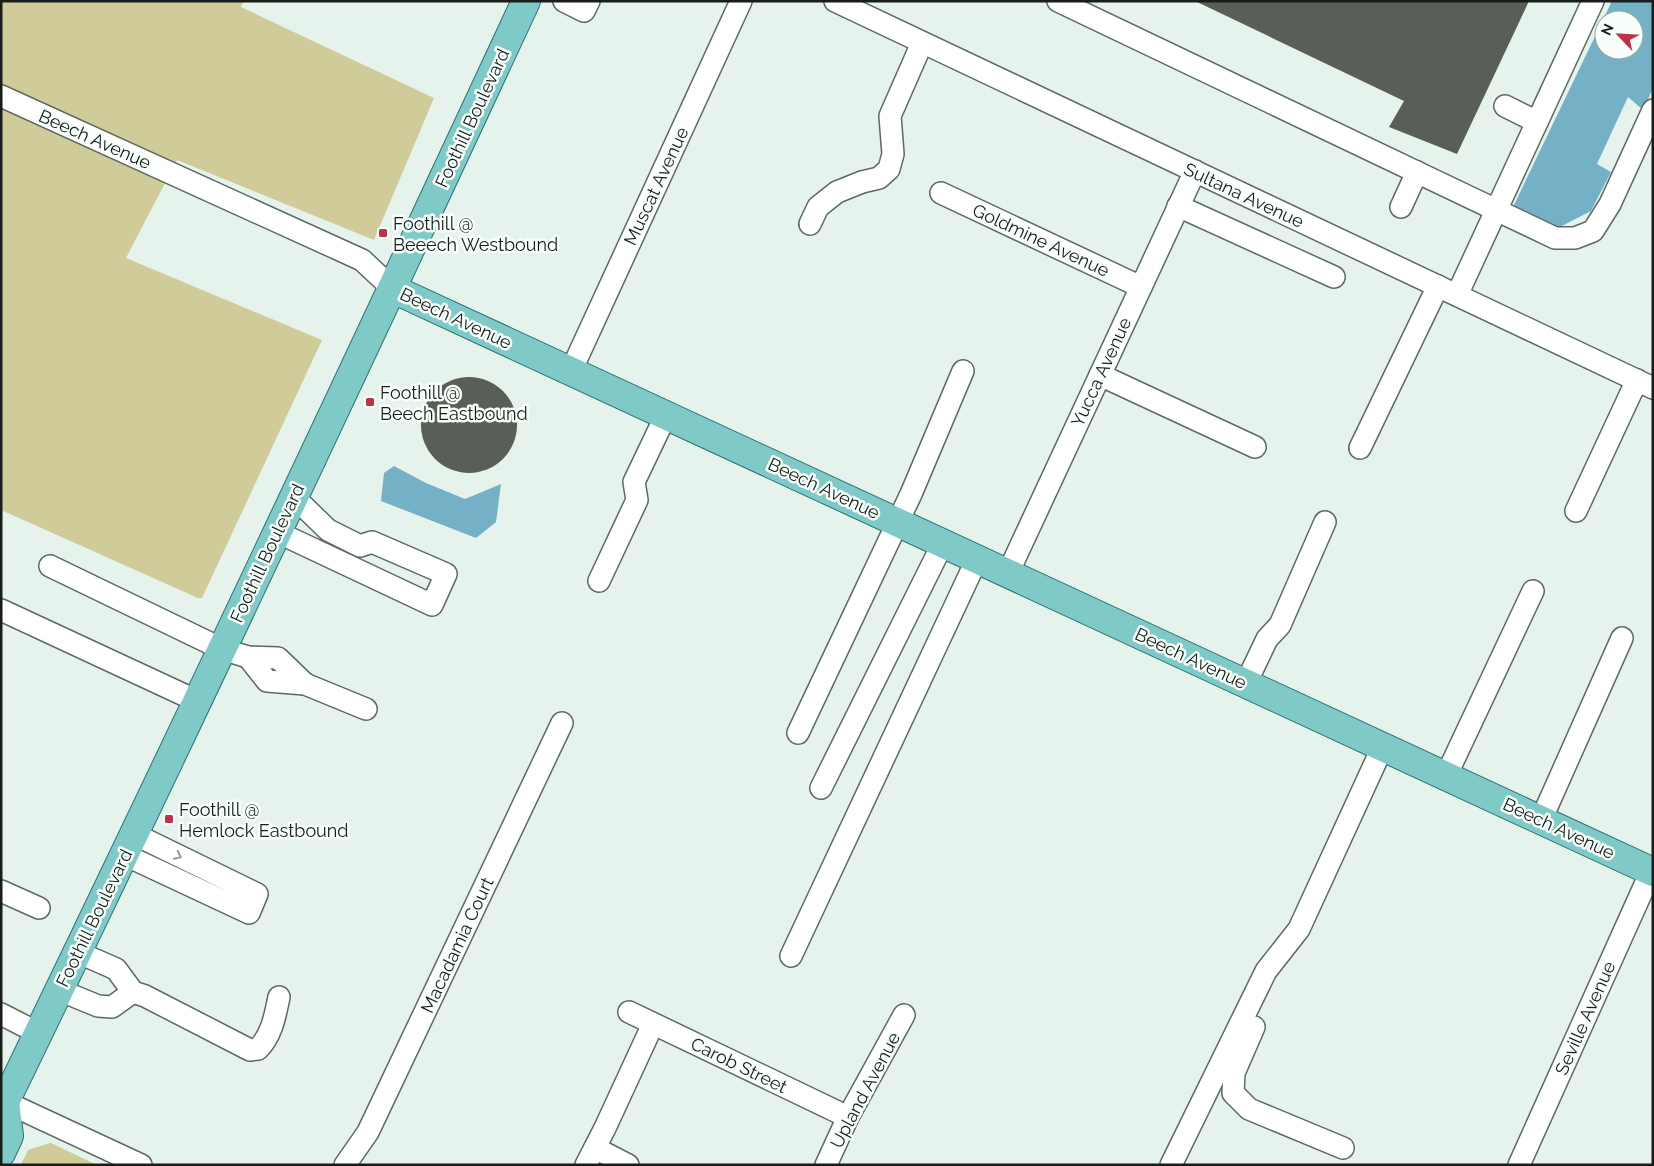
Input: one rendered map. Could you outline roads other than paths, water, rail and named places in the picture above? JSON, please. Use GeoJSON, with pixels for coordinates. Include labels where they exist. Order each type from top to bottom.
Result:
{"type":"FeatureCollection","features":[{"type":"Feature","properties":{"kind":"main road","name":"Foothill Boulevard"},"geometry":{"type":"LineString","coordinates":[[2,1102],[130,845],[393,288],[524,2]]}},
{"type":"Feature","properties":{"kind":"main road","name":"Beech Avenue"},"geometry":{"type":"LineString","coordinates":[[393,288],[1652,870]]}},
{"type":"Feature","properties":{"kind":"main road"},"geometry":{"type":"LineString","coordinates":[[1,1152],[9,1136],[2,1102]]}},
{"type":"Feature","properties":{"kind":"street"},"geometry":{"type":"LineString","coordinates":[[564,1],[584,11],[588,1]]}},
{"type":"Feature","properties":{"kind":"street","name":"Muscat Avenue"},"geometry":{"type":"LineString","coordinates":[[571,371],[741,1]]}},
{"type":"Feature","properties":{"kind":"street","name":"Sultana Avenue"},"geometry":{"type":"LineString","coordinates":[[835,1],[1447,291],[1648,384]]}},
{"type":"Feature","properties":{"kind":"street"},"geometry":{"type":"LineString","coordinates":[[1058,1],[1555,238],[1574,238],[1593,231],[1610,204],[1653,110]]}},
{"type":"Feature","properties":{"kind":"street"},"geometry":{"type":"LineString","coordinates":[[1360,448],[1447,291],[1496,210],[1594,1]]}},
{"type":"Feature","properties":{"kind":"street"},"geometry":{"type":"LineString","coordinates":[[810,224],[818,208],[837,192],[862,182],[879,178],[889,169],[893,154],[890,116],[922,43]]}},
{"type":"Feature","properties":{"kind":"street","name":"Beech Avenue"},"geometry":{"type":"LineString","coordinates":[[1,96],[362,260],[393,288]]}},
{"type":"Feature","properties":{"kind":"street"},"geometry":{"type":"LineString","coordinates":[[1505,106],[1537,122]]}},
{"type":"Feature","properties":{"kind":"street","name":"Yucca Avenue"},"geometry":{"type":"LineString","coordinates":[[1008,573],[1194,171]]}},
{"type":"Feature","properties":{"kind":"street"},"geometry":{"type":"LineString","coordinates":[[1401,207],[1418,172]]}},
{"type":"Feature","properties":{"kind":"street","name":"Goldmine Avenue"},"geometry":{"type":"LineString","coordinates":[[941,193],[1141,287]]}},
{"type":"Feature","properties":{"kind":"street"},"geometry":{"type":"LineString","coordinates":[[1178,206],[1334,277]]}},
{"type":"Feature","properties":{"kind":"street"},"geometry":{"type":"LineString","coordinates":[[798,733],[911,494],[963,371]]}},
{"type":"Feature","properties":{"kind":"street"},"geometry":{"type":"LineString","coordinates":[[1100,375],[1255,448]]}},
{"type":"Feature","properties":{"kind":"street"},"geometry":{"type":"LineString","coordinates":[[1576,511],[1648,384]]}},
{"type":"Feature","properties":{"kind":"street"},"geometry":{"type":"LineString","coordinates":[[599,582],[638,500],[634,482],[666,415]]}},
{"type":"Feature","properties":{"kind":"street"},"geometry":{"type":"LineString","coordinates":[[277,532],[432,605],[446,574],[372,542],[360,546],[328,530],[294,498]]}},
{"type":"Feature","properties":{"kind":"street"},"geometry":{"type":"LineString","coordinates":[[1246,683],[1267,639],[1280,624],[1325,522]]}},
{"type":"Feature","properties":{"kind":"street"},"geometry":{"type":"LineString","coordinates":[[821,788],[928,577],[943,543]]}},
{"type":"Feature","properties":{"kind":"street"},"geometry":{"type":"LineString","coordinates":[[791,956],[978,559]]}},
{"type":"Feature","properties":{"kind":"street"},"geometry":{"type":"LineString","coordinates":[[50,566],[222,649],[248,657],[267,681],[305,684],[366,709]]}},
{"type":"Feature","properties":{"kind":"street"},"geometry":{"type":"LineString","coordinates":[[1446,776],[1533,591]]}},
{"type":"Feature","properties":{"kind":"street"},"geometry":{"type":"LineString","coordinates":[[1,610],[197,701]]}},
{"type":"Feature","properties":{"kind":"street"},"geometry":{"type":"LineString","coordinates":[[1541,820],[1622,638]]}},
{"type":"Feature","properties":{"kind":"street","name":"Macadamia Court"},"geometry":{"type":"LineString","coordinates":[[345,1165],[368,1132],[562,723]]}},
{"type":"Feature","properties":{"kind":"street"},"geometry":{"type":"LineString","coordinates":[[1342,1148],[1249,1109],[1233,1093],[1234,1073],[1383,746]]}},
{"type":"Feature","properties":{"kind":"street"},"geometry":{"type":"LineString","coordinates":[[130,845],[257,894],[249,913],[130,845]]}},
{"type":"Feature","properties":{"kind":"street","name":"Seville Avenue"},"geometry":{"type":"LineString","coordinates":[[1519,1165],[1652,870]]}},
{"type":"Feature","properties":{"kind":"street"},"geometry":{"type":"LineString","coordinates":[[1,891],[39,908]]}},
{"type":"Feature","properties":{"kind":"street"},"geometry":{"type":"LineString","coordinates":[[1171,1165],[1266,971],[1299,928]]}},
{"type":"Feature","properties":{"kind":"street"},"geometry":{"type":"LineString","coordinates":[[77,952],[116,969],[133,992],[145,996],[250,1050],[258,1049],[265,1042],[274,1022],[279,998]]}},
{"type":"Feature","properties":{"kind":"street"},"geometry":{"type":"LineString","coordinates":[[59,990],[98,1006],[112,1007],[133,992]]}},
{"type":"Feature","properties":{"kind":"street","name":"Carob Street"},"geometry":{"type":"LineString","coordinates":[[629,1012],[848,1117]]}},
{"type":"Feature","properties":{"kind":"street"},"geometry":{"type":"LineString","coordinates":[[1,1014],[38,1033]]}},
{"type":"Feature","properties":{"kind":"street","name":"Upland Avenue"},"geometry":{"type":"LineString","coordinates":[[826,1165],[848,1117],[904,1015]]}},
{"type":"Feature","properties":{"kind":"street"},"geometry":{"type":"LineString","coordinates":[[628,1165],[590,1156],[653,1024]]}},
{"type":"Feature","properties":{"kind":"street"},"geometry":{"type":"LineString","coordinates":[[2,1102],[141,1165]]}},
{"type":"Feature","properties":{"kind":"water"},"geometry":{"type":"Polygon","coordinates":[[[1612,1],[1653,1],[1653,88],[1643,110],[1628,97],[1597,164],[1611,172],[1591,211],[1558,228],[1513,207],[1594,38],[1594,60],[1644,60],[1644,10],[1608,10],[1612,1]]]}},
{"type":"Feature","properties":{"kind":"water"},"geometry":{"type":"Polygon","coordinates":[[[394,466],[426,483],[465,499],[501,484],[496,522],[476,538],[381,501],[384,473],[394,466]]]}},
{"type":"Feature","properties":{"kind":"place","name":"Foothill @ Beeech Westbound"},"geometry":{"type":"Point","coordinates":[383,233]}},
{"type":"Feature","properties":{"kind":"place","name":"Foothill @ Beech Eastbound"},"geometry":{"type":"Point","coordinates":[370,402]}},
{"type":"Feature","properties":{"kind":"place","name":"Foothill @ Hemlock Eastbound"},"geometry":{"type":"Point","coordinates":[169,819]}}]}
